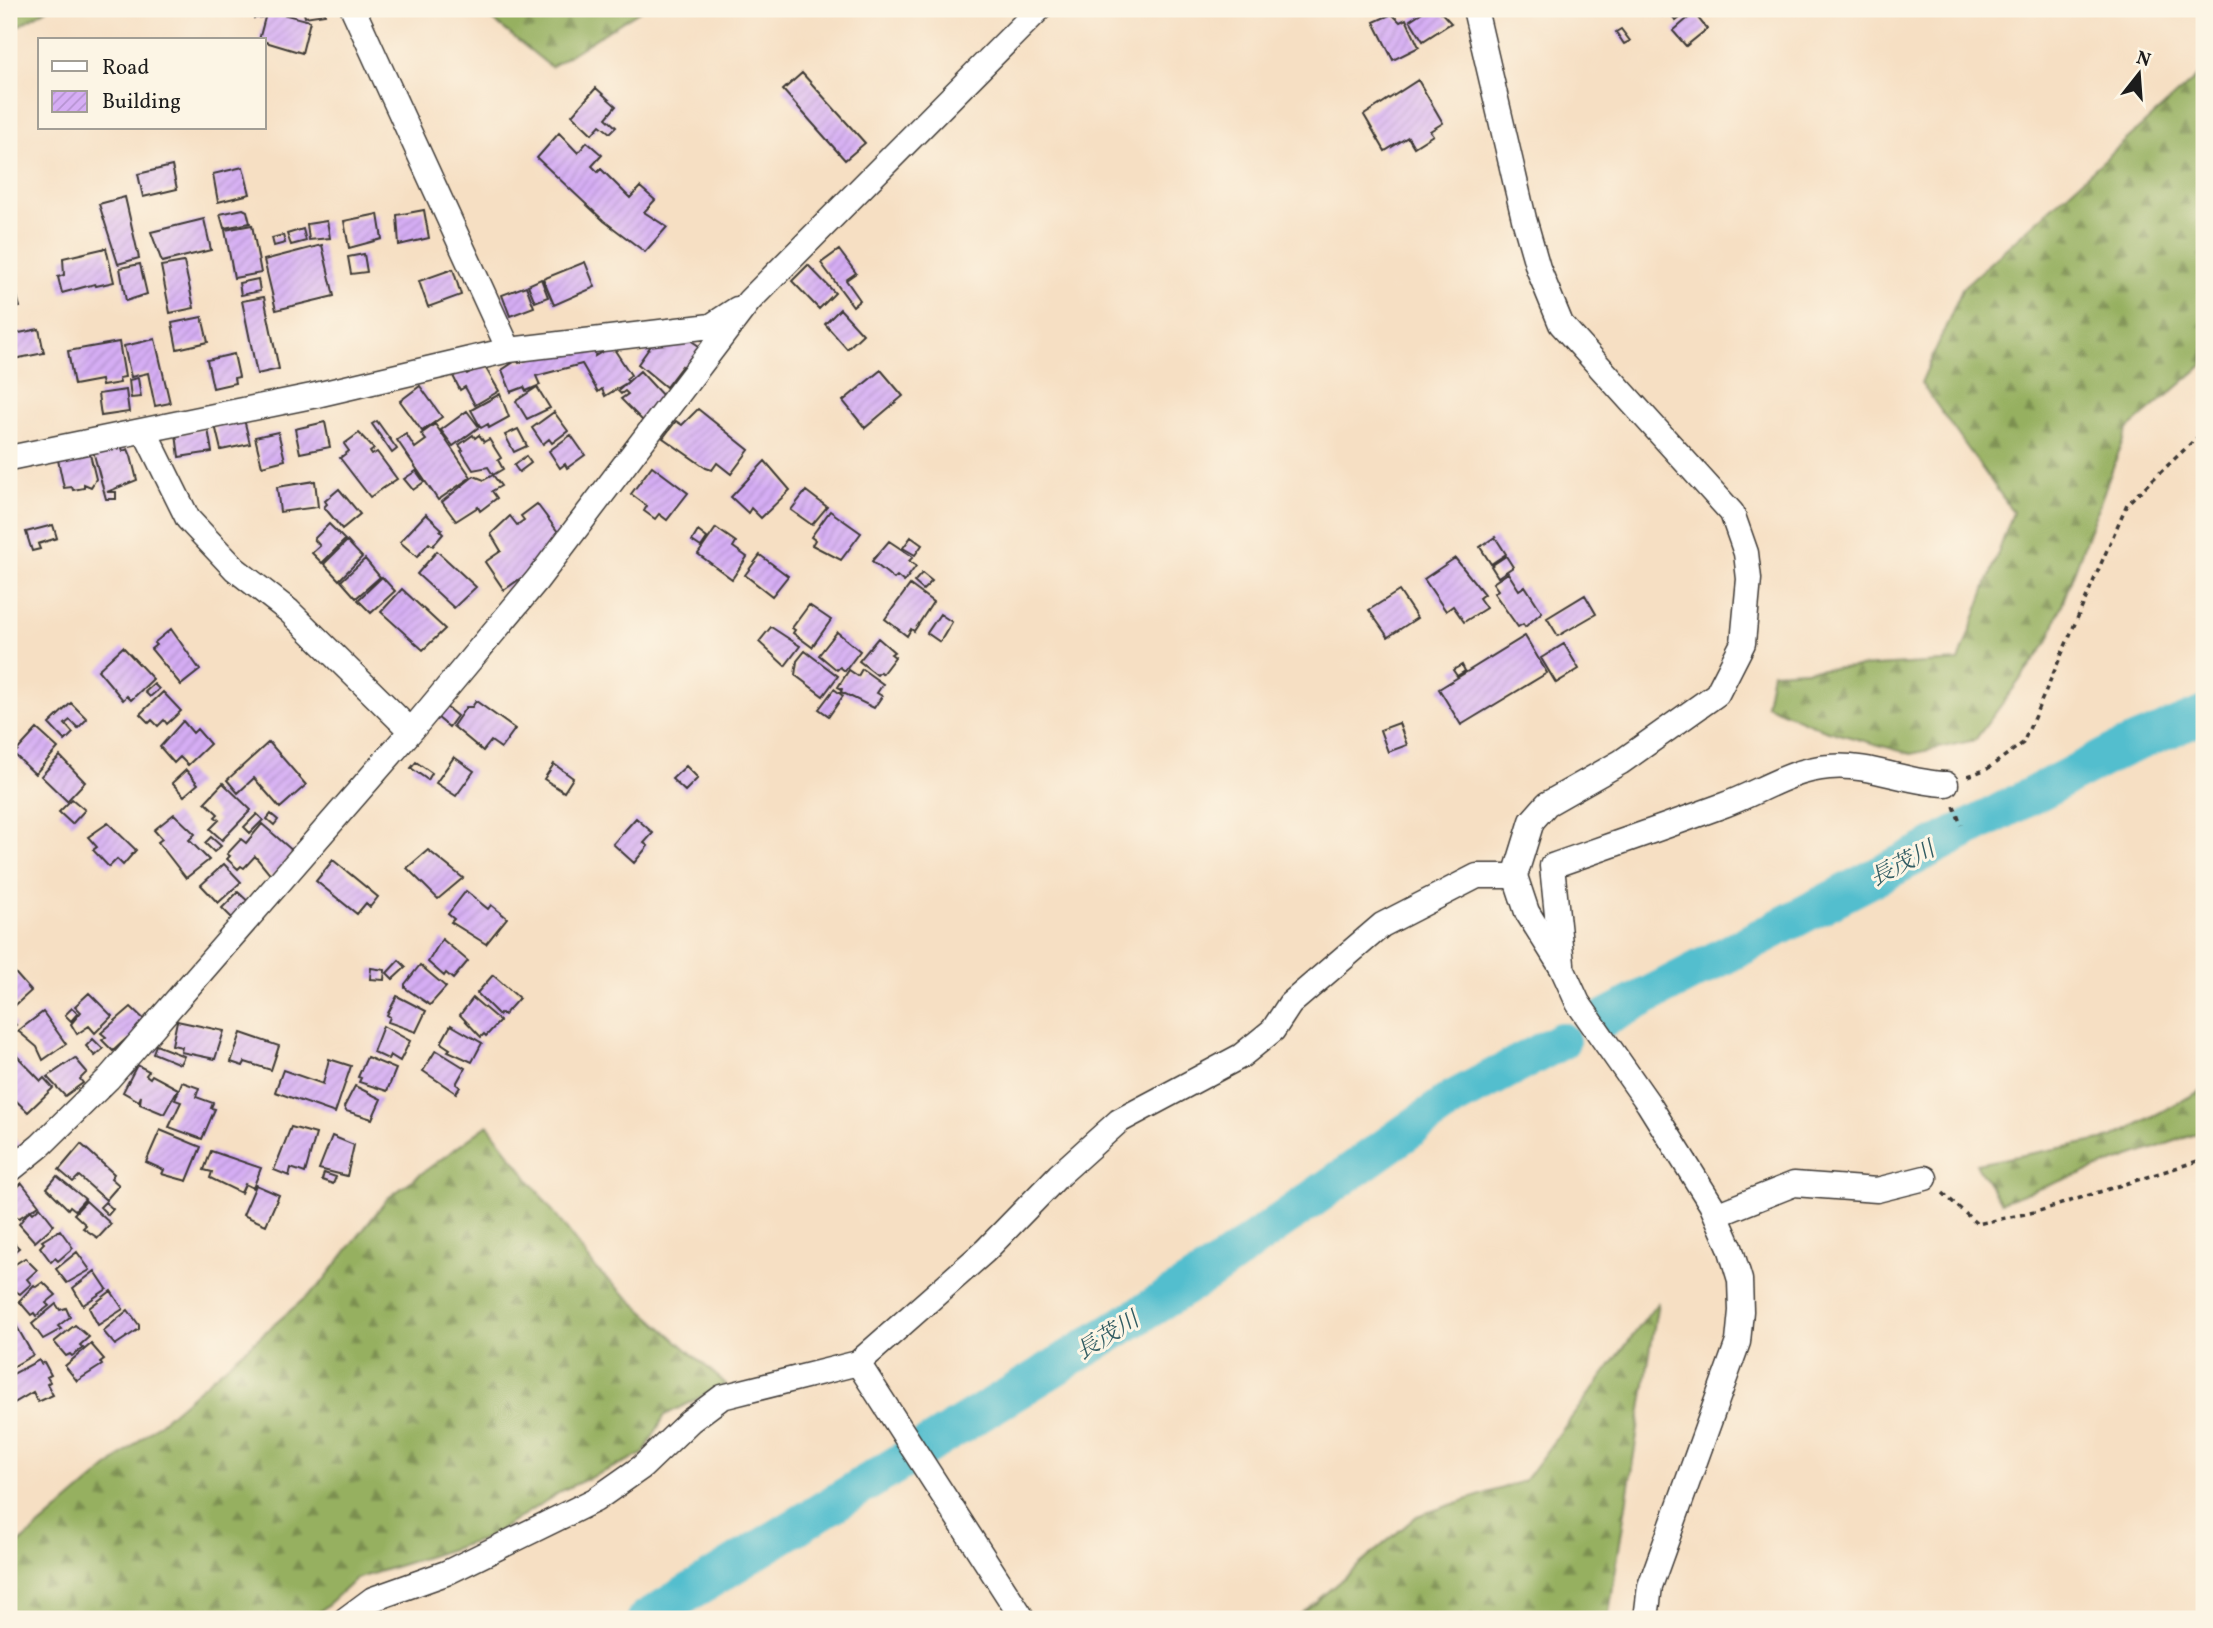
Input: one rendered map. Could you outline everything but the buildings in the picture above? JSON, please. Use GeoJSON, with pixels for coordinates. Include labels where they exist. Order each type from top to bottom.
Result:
{"type":"FeatureCollection","features":[{"type":"Feature","properties":{"kind":"street"},"geometry":{"type":"LineString","coordinates":[[353,9],[509,350]]}},
{"type":"Feature","properties":{"kind":"street"},"geometry":{"type":"LineString","coordinates":[[9,1171],[40,1146],[108,1079],[411,731],[537,580],[750,301],[1039,9]]}},
{"type":"Feature","properties":{"kind":"street"},"geometry":{"type":"LineString","coordinates":[[1475,9],[1524,219],[1538,268],[1561,324],[1732,513],[1746,553],[1749,579],[1743,643],[1717,694],[1621,762],[1547,804],[1532,821],[1515,876],[1527,912],[1562,968],[1578,1003],[1648,1103],[1716,1214],[1740,1280],[1738,1342],[1650,1587],[1646,1619]]}},
{"type":"Feature","properties":{"kind":"street"},"geometry":{"type":"LineString","coordinates":[[9,458],[64,444],[145,432],[509,350],[711,326],[750,301]]}},
{"type":"Feature","properties":{"kind":"street"},"geometry":{"type":"LineString","coordinates":[[145,432],[188,519],[235,569],[289,611],[411,731]]}},
{"type":"Feature","properties":{"kind":"street"},"geometry":{"type":"LineString","coordinates":[[1562,968],[1552,866],[1728,804],[1799,773],[1831,766],[1869,770],[1922,783],[1946,784]]}},
{"type":"Feature","properties":{"kind":"street"},"geometry":{"type":"LineString","coordinates":[[346,1619],[373,1599],[446,1573],[595,1500],[642,1467],[690,1421],[722,1398],[858,1363],[985,1251],[1059,1175],[1119,1121],[1241,1056],[1273,1030],[1290,1004],[1382,925],[1477,876],[1515,876]]}},
{"type":"Feature","properties":{"kind":"street"},"geometry":{"type":"LineString","coordinates":[[1716,1214],[1794,1184],[1877,1190],[1925,1178]]}},
{"type":"Feature","properties":{"kind":"street"},"geometry":{"type":"LineString","coordinates":[[858,1363],[1023,1619]]}},
{"type":"Feature","properties":{"kind":"path"},"geometry":{"type":"LineString","coordinates":[[1946,784],[1987,769],[2022,743],[2127,504],[2204,430]]}},
{"type":"Feature","properties":{"kind":"path"},"geometry":{"type":"LineString","coordinates":[[1925,1178],[1977,1224],[2039,1210],[2204,1159]]}},
{"type":"Feature","properties":{"kind":"green space"},"geometry":{"type":"Polygon","coordinates":[[[9,9],[47,9],[9,32],[9,9]]]}},
{"type":"Feature","properties":{"kind":"green space"},"geometry":{"type":"Polygon","coordinates":[[[479,9],[642,9],[551,67],[479,9]]]}},
{"type":"Feature","properties":{"kind":"green space"},"geometry":{"type":"Polygon","coordinates":[[[2204,70],[2204,364],[2127,430],[2048,642],[1975,740],[1911,754],[1825,730],[1766,705],[1772,672],[1959,661],[2013,512],[1921,383],[1963,287],[2204,70]]]}},
{"type":"Feature","properties":{"kind":"green space"},"geometry":{"type":"Polygon","coordinates":[[[2204,1089],[2204,1131],[2001,1202],[1976,1164],[2112,1138],[2204,1089]]]}},
{"type":"Feature","properties":{"kind":"green space"},"geometry":{"type":"Polygon","coordinates":[[[488,1125],[597,1270],[726,1384],[665,1415],[643,1454],[565,1489],[487,1538],[356,1579],[312,1619],[9,1619],[9,1549],[13,1549],[320,1285],[388,1198],[488,1125]]]}},
{"type":"Feature","properties":{"kind":"green space"},"geometry":{"type":"Polygon","coordinates":[[[1658,1302],[1608,1619],[1295,1619],[1417,1516],[1524,1481],[1658,1302]]]}},
{"type":"Feature","properties":{"kind":"waterway","name":"長茂川"},"geometry":{"type":"LineString","coordinates":[[1603,1019],[2117,751],[2204,715]]}},
{"type":"Feature","properties":{"kind":"waterway","name":"長茂川"},"geometry":{"type":"LineString","coordinates":[[646,1619],[1208,1273],[1453,1099],[1561,1041]]}}]}
